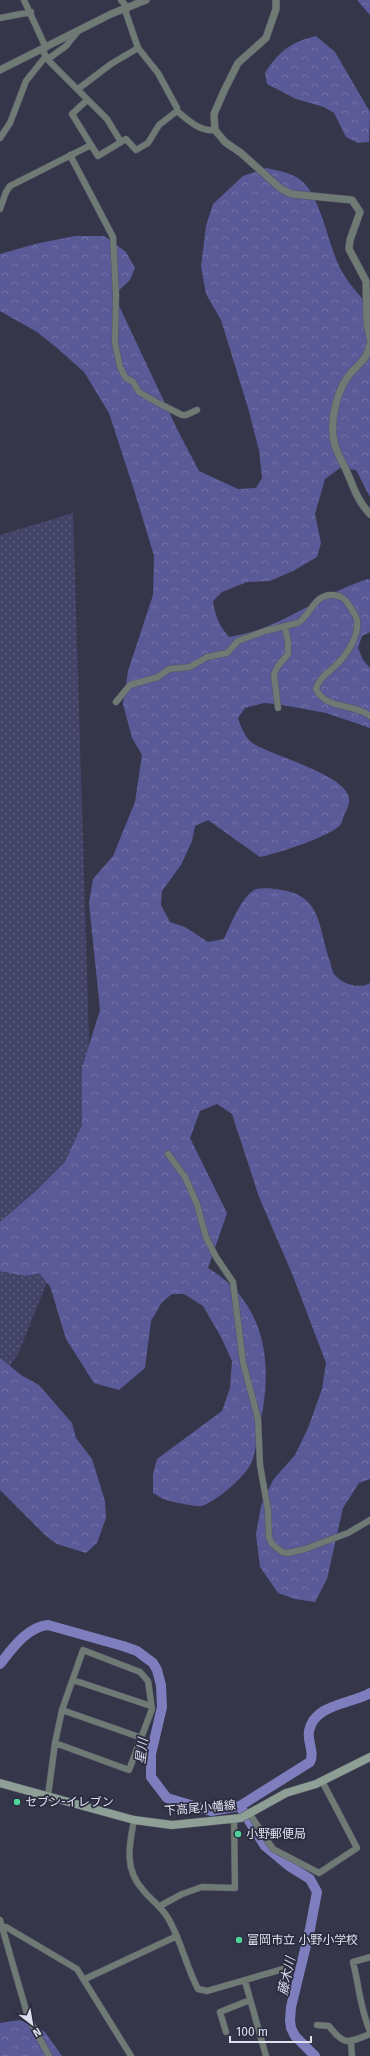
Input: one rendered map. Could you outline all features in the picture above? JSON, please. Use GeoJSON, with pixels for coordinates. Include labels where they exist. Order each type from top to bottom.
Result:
{"type":"FeatureCollection","features":[{"type":"Feature","properties":{"kind":"main road","name":"下高尾小幡線"},"geometry":{"type":"LineString","coordinates":[[0,1783],[48,1796],[67,1803],[134,1820],[172,1824],[243,1816],[286,1793],[322,1781],[370,1757]]}},
{"type":"Feature","properties":{"kind":"street"},"geometry":{"type":"LineString","coordinates":[[24,0],[31,12],[46,53],[87,100],[107,119],[121,142]]}},
{"type":"Feature","properties":{"kind":"street"},"geometry":{"type":"LineString","coordinates":[[121,0],[127,7]]}},
{"type":"Feature","properties":{"kind":"street"},"geometry":{"type":"LineString","coordinates":[[0,138],[10,123],[26,80],[46,53],[79,30],[127,7],[146,0]]}},
{"type":"Feature","properties":{"kind":"street"},"geometry":{"type":"LineString","coordinates":[[276,0],[276,9],[266,38],[238,63],[224,91],[214,114],[215,130],[225,142],[241,153],[280,188],[291,194],[315,198],[345,198],[352,200],[357,205],[360,212],[350,240],[349,249],[366,281],[367,323],[370,338]]}},
{"type":"Feature","properties":{"kind":"street"},"geometry":{"type":"LineString","coordinates":[[127,7],[126,13],[138,48],[158,73],[177,108],[177,111],[197,126],[209,131],[215,130]]}},
{"type":"Feature","properties":{"kind":"street"},"geometry":{"type":"LineString","coordinates":[[0,18],[31,12]]}},
{"type":"Feature","properties":{"kind":"street"},"geometry":{"type":"LineString","coordinates":[[0,70],[66,46],[79,30]]}},
{"type":"Feature","properties":{"kind":"street"},"geometry":{"type":"LineString","coordinates":[[78,89],[111,64],[138,48]]}},
{"type":"Feature","properties":{"kind":"street"},"geometry":{"type":"LineString","coordinates":[[87,100],[72,114],[98,156],[126,139],[136,150],[148,143],[159,125],[177,111]]}},
{"type":"Feature","properties":{"kind":"street"},"geometry":{"type":"LineString","coordinates":[[0,209],[6,192],[10,186],[91,145]]}},
{"type":"Feature","properties":{"kind":"street"},"geometry":{"type":"LineString","coordinates":[[70,155],[113,237],[116,295],[115,343],[120,367],[125,377],[132,382],[139,392],[164,406],[182,415],[186,415],[197,410]]}},
{"type":"Feature","properties":{"kind":"street"},"geometry":{"type":"LineString","coordinates":[[370,344],[367,357],[347,378],[334,412],[335,445],[359,502],[370,514]]}},
{"type":"Feature","properties":{"kind":"street"},"geometry":{"type":"LineString","coordinates":[[116,702],[130,685],[158,677],[169,669],[190,667],[207,657],[227,653],[238,641],[265,631],[291,626],[302,620],[307,612],[324,596],[332,595],[345,600],[358,620],[357,631],[343,659],[318,682],[316,689],[325,700],[363,710],[370,716]]}},
{"type":"Feature","properties":{"kind":"street"},"geometry":{"type":"LineString","coordinates":[[278,708],[274,674],[278,666],[288,654],[288,642],[285,627]]}},
{"type":"Feature","properties":{"kind":"street"},"geometry":{"type":"LineString","coordinates":[[168,1154],[185,1176],[197,1204],[206,1237],[216,1257],[233,1282],[244,1362],[258,1419],[260,1465],[268,1510],[268,1537],[272,1544],[282,1552],[288,1553],[305,1549],[348,1534],[370,1520]]}},
{"type":"Feature","properties":{"kind":"street"},"geometry":{"type":"LineString","coordinates":[[48,1796],[55,1744],[62,1710],[83,1650],[140,1672],[148,1681],[151,1706],[142,1738],[134,1754],[129,1770],[55,1744]]}},
{"type":"Feature","properties":{"kind":"street"},"geometry":{"type":"LineString","coordinates":[[73,1680],[151,1706]]}},
{"type":"Feature","properties":{"kind":"street"},"geometry":{"type":"LineString","coordinates":[[62,1710],[142,1738]]}},
{"type":"Feature","properties":{"kind":"street"},"geometry":{"type":"LineString","coordinates":[[243,1816],[273,1850],[319,1873],[357,1848],[322,1781]]}},
{"type":"Feature","properties":{"kind":"street"},"geometry":{"type":"LineString","coordinates":[[160,1906],[182,1894],[202,1887],[235,1888],[243,1816]]}},
{"type":"Feature","properties":{"kind":"street"},"geometry":{"type":"LineString","coordinates":[[134,1820],[128,1852],[129,1865],[134,1879],[143,1891],[160,1906],[177,1936],[200,1990],[207,1991],[283,1969]]}},
{"type":"Feature","properties":{"kind":"street"},"geometry":{"type":"LineString","coordinates":[[0,1924],[77,1969],[85,1979],[131,2056]]}},
{"type":"Feature","properties":{"kind":"street"},"geometry":{"type":"LineString","coordinates":[[0,1924],[28,2017],[49,2056]]}},
{"type":"Feature","properties":{"kind":"street"},"geometry":{"type":"LineString","coordinates":[[85,1979],[177,1936]]}},
{"type":"Feature","properties":{"kind":"street"},"geometry":{"type":"LineString","coordinates":[[370,1957],[353,1962],[360,1989],[362,2010],[370,2031]]}},
{"type":"Feature","properties":{"kind":"street"},"geometry":{"type":"LineString","coordinates":[[245,1981],[266,2056]]}},
{"type":"Feature","properties":{"kind":"street"},"geometry":{"type":"LineString","coordinates":[[226,2032],[220,2012],[250,2000]]}},
{"type":"Feature","properties":{"kind":"street"},"geometry":{"type":"LineString","coordinates":[[317,2025],[329,2026],[337,2037],[343,2041],[351,2042],[370,2034]]}},
{"type":"Feature","properties":{"kind":"street"},"geometry":{"type":"LineString","coordinates":[[351,2042],[352,2056]]}},
{"type":"Feature","properties":{"kind":"shaded area"},"geometry":{"type":"Polygon","coordinates":[[[73,513],[93,1169],[18,1354],[0,1380],[0,535],[73,513]]]}},
{"type":"Feature","properties":{"kind":"green space"},"geometry":{"type":"Polygon","coordinates":[[[357,0],[370,0],[370,15],[357,0]]]}},
{"type":"Feature","properties":{"kind":"green space"},"geometry":{"type":"Polygon","coordinates":[[[316,36],[335,52],[370,112],[369,142],[358,143],[346,137],[334,113],[324,107],[296,99],[267,84],[265,73],[275,59],[286,48],[299,41],[316,36]]]}},
{"type":"Feature","properties":{"kind":"green space"},"geometry":{"type":"Polygon","coordinates":[[[266,168],[282,171],[297,177],[311,192],[316,201],[340,268],[350,284],[370,307],[370,497],[356,470],[340,468],[325,479],[315,514],[321,543],[317,557],[293,571],[270,581],[247,582],[222,592],[213,601],[216,616],[229,637],[248,633],[283,620],[333,593],[368,579],[370,580],[370,632],[362,636],[358,648],[363,660],[370,668],[370,728],[326,713],[277,704],[264,703],[245,708],[238,718],[246,737],[251,742],[324,774],[337,783],[346,792],[349,803],[341,824],[336,829],[316,839],[260,857],[208,820],[195,826],[192,841],[181,865],[162,891],[161,905],[170,922],[185,927],[208,942],[224,939],[241,904],[251,892],[256,889],[271,888],[291,892],[302,897],[310,904],[316,913],[335,975],[347,984],[361,986],[370,983],[370,1479],[359,1483],[343,1508],[327,1579],[315,1602],[295,1599],[278,1593],[260,1567],[256,1534],[261,1506],[273,1480],[295,1455],[308,1428],[322,1389],[326,1363],[293,1276],[259,1197],[232,1114],[217,1104],[200,1111],[190,1138],[227,1213],[208,1268],[228,1283],[244,1300],[255,1320],[262,1340],[266,1385],[253,1460],[234,1484],[214,1500],[202,1506],[196,1506],[166,1500],[153,1493],[153,1474],[157,1459],[222,1411],[230,1388],[232,1361],[221,1337],[203,1306],[184,1294],[172,1294],[162,1302],[151,1321],[145,1368],[119,1390],[94,1383],[66,1339],[50,1286],[39,1273],[25,1276],[0,1271],[0,1222],[36,1191],[65,1162],[82,1125],[82,1068],[100,1010],[89,903],[93,879],[113,856],[135,802],[142,755],[132,738],[123,704],[128,671],[153,595],[154,556],[109,413],[84,372],[37,332],[0,311],[0,254],[35,244],[75,236],[104,236],[126,252],[135,268],[130,280],[114,295],[177,429],[199,471],[238,489],[256,488],[262,478],[259,450],[248,408],[221,320],[206,294],[201,266],[206,226],[213,204],[243,176],[266,168]]]}},
{"type":"Feature","properties":{"kind":"green space"},"geometry":{"type":"Polygon","coordinates":[[[0,1358],[21,1375],[39,1385],[72,1423],[76,1438],[92,1459],[105,1501],[106,1518],[97,1543],[86,1553],[57,1544],[46,1536],[0,1490],[0,1358]]]}},
{"type":"Feature","properties":{"kind":"green space"},"geometry":{"type":"Polygon","coordinates":[[[20,2020],[45,2032],[62,2056],[0,2056],[0,2023],[20,2020]]]}},
{"type":"Feature","properties":{"kind":"waterway","name":"星川"},"geometry":{"type":"LineString","coordinates":[[0,1664],[27,1634],[33,1630],[48,1625],[137,1651],[153,1663],[157,1670],[161,1685],[162,1707],[151,1754],[151,1777],[167,1798],[211,1811],[240,1806],[310,1762],[312,1754],[309,1731],[312,1722],[318,1715],[334,1706],[370,1693]]}},
{"type":"Feature","properties":{"kind":"waterway","name":"藤木川"},"geometry":{"type":"LineString","coordinates":[[241,1808],[265,1846],[289,1866],[310,1879],[317,1892],[310,1929],[291,2007],[290,2020],[291,2028],[295,2036],[315,2056]]}},
{"type":"Feature","properties":{"kind":"place","name":"セブン-イレブン"},"geometry":{"type":"Point","coordinates":[17,1802]}},
{"type":"Feature","properties":{"kind":"place","name":"小野郵便局"},"geometry":{"type":"Point","coordinates":[238,1834]}},
{"type":"Feature","properties":{"kind":"place","name":"富岡市立 小野小学校"},"geometry":{"type":"Point","coordinates":[239,1940]}}]}
